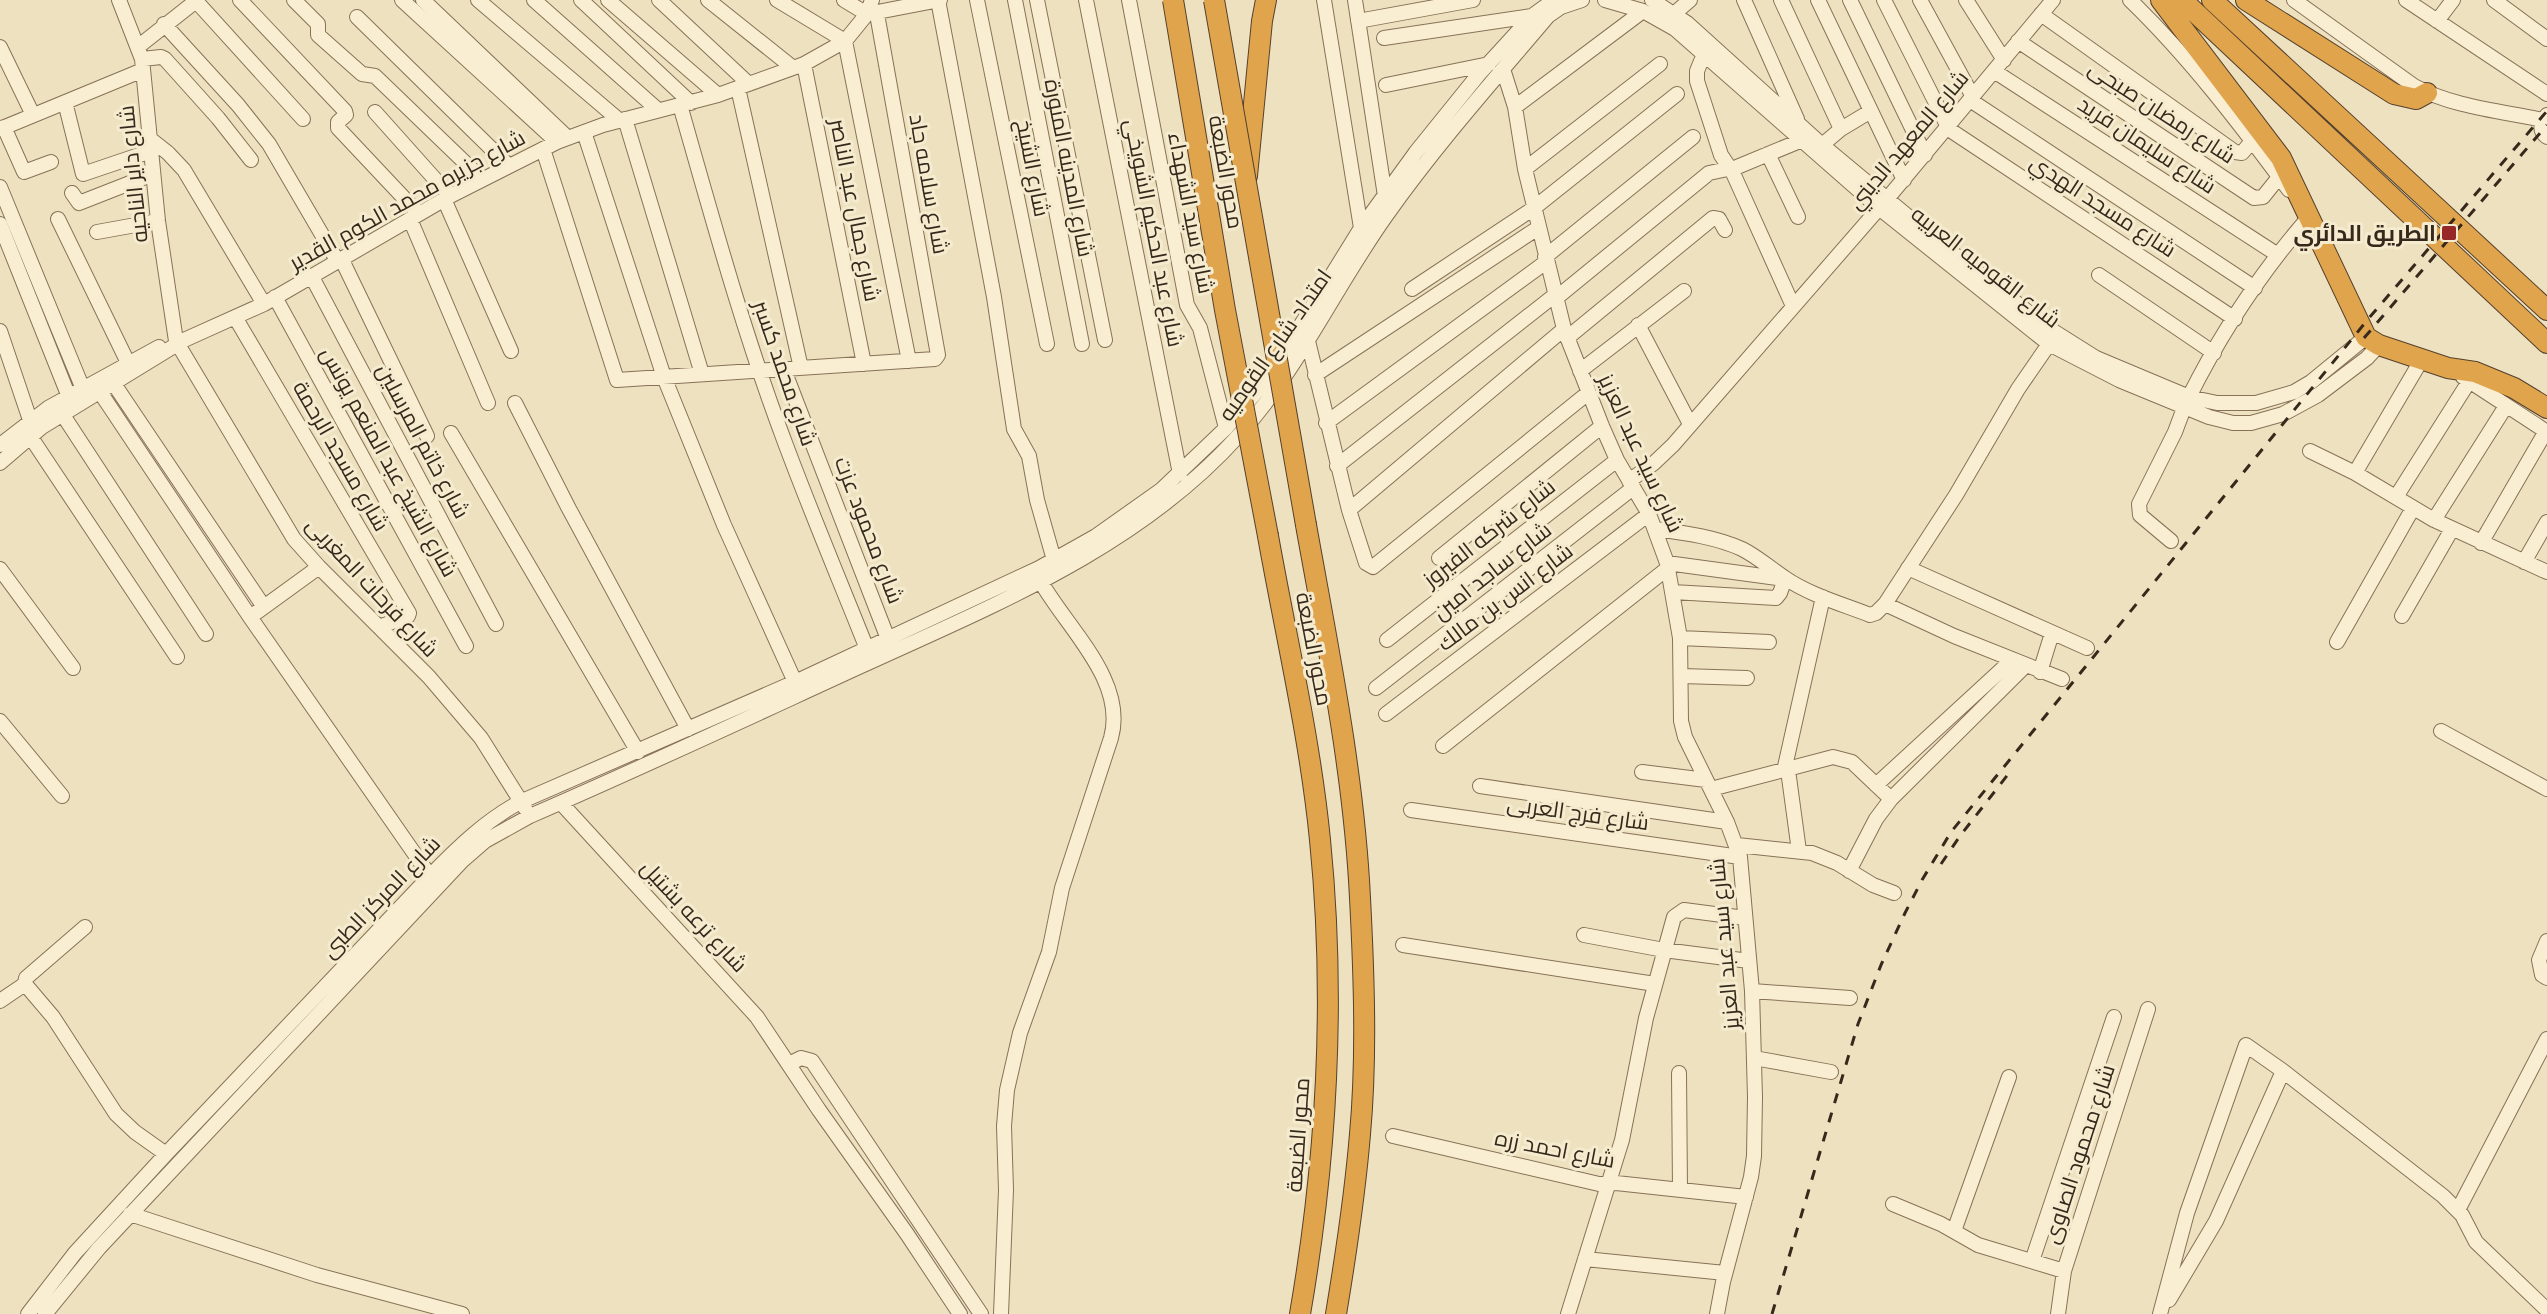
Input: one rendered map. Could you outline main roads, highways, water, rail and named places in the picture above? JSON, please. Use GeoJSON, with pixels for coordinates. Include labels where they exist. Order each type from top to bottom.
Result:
{"type":"FeatureCollection","features":[{"type":"Feature","properties":{"kind":"highway","name":"محور الضبعة"},"geometry":{"type":"LineString","coordinates":[[1173,0],[1221,288],[1311,769],[1325,899],[1329,1020],[1324,1131],[1314,1237],[1300,1314]]}},
{"type":"Feature","properties":{"kind":"highway","name":"محور الضبعة"},"geometry":{"type":"LineString","coordinates":[[1214,0],[1339,716],[1360,896],[1364,1022],[1360,1132],[1348,1242],[1336,1314]]}},
{"type":"Feature","properties":{"kind":"highway"},"geometry":{"type":"LineString","coordinates":[[1247,181],[1266,0]]}},
{"type":"Feature","properties":{"kind":"highway"},"geometry":{"type":"LineString","coordinates":[[2161,0],[2281,158],[2372,341],[2472,377],[2514,388],[2547,408]]}},
{"type":"Feature","properties":{"kind":"highway"},"geometry":{"type":"LineString","coordinates":[[2182,0],[2547,343]]}},
{"type":"Feature","properties":{"kind":"highway"},"geometry":{"type":"LineString","coordinates":[[2212,0],[2547,310]]}},
{"type":"Feature","properties":{"kind":"highway"},"geometry":{"type":"LineString","coordinates":[[2246,0],[2394,94],[2416,99],[2427,93]]}},
{"type":"Feature","properties":{"kind":"railway"},"geometry":{"type":"LineString","coordinates":[[1772,1314],[1858,1024],[1881,965],[1905,913],[1951,832],[2369,318],[2547,111]]}},
{"type":"Feature","properties":{"kind":"railway"},"geometry":{"type":"LineString","coordinates":[[2364,338],[2547,125]]}},
{"type":"Feature","properties":{"kind":"railway"},"geometry":{"type":"LineString","coordinates":[[1941,864],[2013,768]]}},
{"type":"Feature","properties":{"kind":"place","name":"الطريق الدائري"},"geometry":{"type":"Point","coordinates":[2449,233]}}]}
